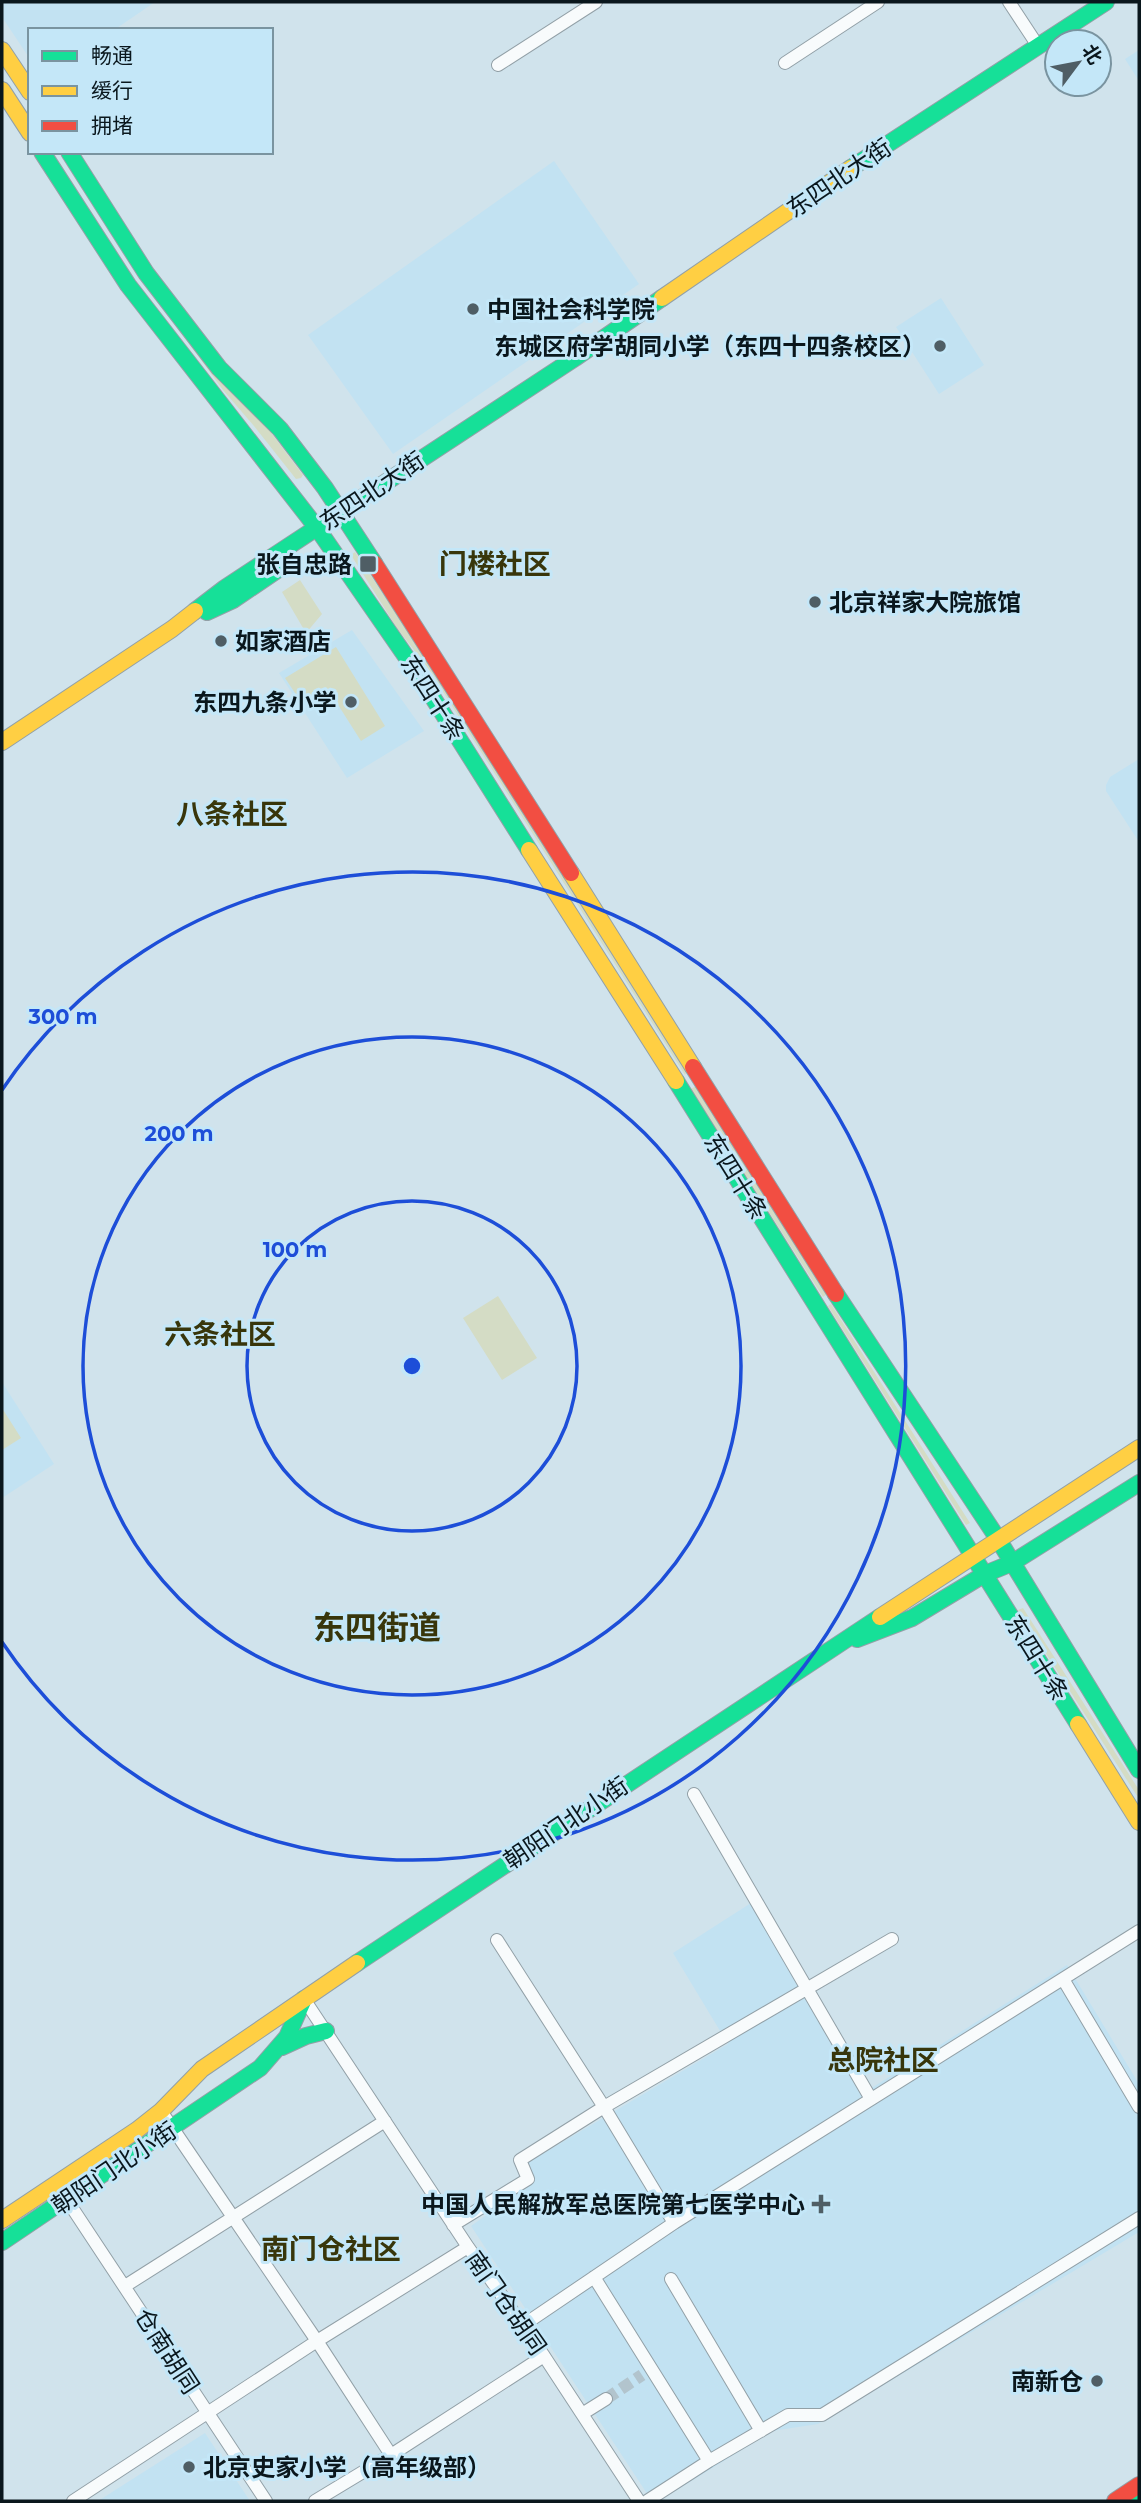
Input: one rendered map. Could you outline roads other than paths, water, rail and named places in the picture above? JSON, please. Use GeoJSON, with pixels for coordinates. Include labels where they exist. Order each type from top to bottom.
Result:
{"type":"FeatureCollection","features":[{"type":"Feature","properties":{"kind":"main road","name":"东四北大街"},"geometry":{"type":"LineString","coordinates":[[2,742],[172,629],[225,588],[321,533],[841,175],[1106,2]]}},
{"type":"Feature","properties":{"kind":"main road"},"geometry":{"type":"LineString","coordinates":[[2,50],[28,89]]}},
{"type":"Feature","properties":{"kind":"main road"},"geometry":{"type":"LineString","coordinates":[[2,90],[28,130]]}},
{"type":"Feature","properties":{"kind":"main road"},"geometry":{"type":"LineString","coordinates":[[43,154],[128,285],[321,533]]}},
{"type":"Feature","properties":{"kind":"main road"},"geometry":{"type":"LineString","coordinates":[[70,154],[146,273],[219,369],[280,429],[344,517]]}},
{"type":"Feature","properties":{"kind":"main road","name":"东四十条"},"geometry":{"type":"LineString","coordinates":[[344,517],[829,1283],[998,1539],[1139,1770]]}},
{"type":"Feature","properties":{"kind":"main road","name":"东四十条"},"geometry":{"type":"LineString","coordinates":[[321,533],[418,674],[1139,1822]]}},
{"type":"Feature","properties":{"kind":"main road","name":"朝阳门北小街"},"geometry":{"type":"LineString","coordinates":[[2,2220],[137,2130],[161,2111],[202,2069],[304,1999],[646,1770],[1139,1448]]}},
{"type":"Feature","properties":{"kind":"main road","name":"朝阳门北小街"},"geometry":{"type":"LineString","coordinates":[[829,1650],[912,1618],[985,1574],[1012,1563],[1139,1483]]}},
{"type":"Feature","properties":{"kind":"main road","name":"朝阳门北小街"},"geometry":{"type":"LineString","coordinates":[[2,2242],[260,2068],[293,2030],[304,1999]]}},
{"type":"Feature","properties":{"kind":"main road"},"geometry":{"type":"LineString","coordinates":[[280,2048],[306,2036],[326,2031]]}},
{"type":"Feature","properties":{"kind":"main road"},"geometry":{"type":"LineString","coordinates":[[1115,2501],[1139,2485]]}},
{"type":"Feature","properties":{"kind":"street"},"geometry":{"type":"LineString","coordinates":[[498,65],[596,2]]}},
{"type":"Feature","properties":{"kind":"street"},"geometry":{"type":"LineString","coordinates":[[785,64],[878,2]]}},
{"type":"Feature","properties":{"kind":"street"},"geometry":{"type":"LineString","coordinates":[[1009,2],[1038,47]]}},
{"type":"Feature","properties":{"kind":"street"},"geometry":{"type":"LineString","coordinates":[[694,1794],[871,2099]]}},
{"type":"Feature","properties":{"kind":"street"},"geometry":{"type":"LineString","coordinates":[[522,2326],[674,2223],[1139,1931]]}},
{"type":"Feature","properties":{"kind":"street"},"geometry":{"type":"LineString","coordinates":[[453,2225],[528,2179],[520,2160],[604,2107],[892,1939]]}},
{"type":"Feature","properties":{"kind":"street"},"geometry":{"type":"LineString","coordinates":[[498,1940],[674,2223]]}},
{"type":"Feature","properties":{"kind":"street"},"geometry":{"type":"LineString","coordinates":[[1063,1979],[1139,2107]]}},
{"type":"Feature","properties":{"kind":"street","name":"南门仓胡同"},"geometry":{"type":"LineString","coordinates":[[304,1999],[639,2501]]}},
{"type":"Feature","properties":{"kind":"street"},"geometry":{"type":"LineString","coordinates":[[161,2111],[391,2455]]}},
{"type":"Feature","properties":{"kind":"street"},"geometry":{"type":"LineString","coordinates":[[125,2286],[385,2121]]}},
{"type":"Feature","properties":{"kind":"street","name":"仓南胡同"},"geometry":{"type":"LineString","coordinates":[[67,2200],[267,2501]]}},
{"type":"Feature","properties":{"kind":"street"},"geometry":{"type":"LineString","coordinates":[[647,2501],[788,2415],[822,2415],[1139,2218]]}},
{"type":"Feature","properties":{"kind":"street"},"geometry":{"type":"LineString","coordinates":[[73,2501],[317,2341],[468,2247]]}},
{"type":"Feature","properties":{"kind":"street"},"geometry":{"type":"LineString","coordinates":[[594,2277],[646,2372],[709,2461]]}},
{"type":"Feature","properties":{"kind":"street"},"geometry":{"type":"LineString","coordinates":[[671,2279],[761,2431]]}},
{"type":"Feature","properties":{"kind":"street"},"geometry":{"type":"LineString","coordinates":[[315,2501],[544,2356]]}},
{"type":"Feature","properties":{"kind":"street"},"geometry":{"type":"LineString","coordinates":[[582,2414],[606,2399]]}},
{"type":"Feature","properties":{"kind":"tunnel"},"geometry":{"type":"LineString","coordinates":[[606,2399],[642,2375]]}},
{"type":"Feature","properties":{"kind":"place","name":"中国社会科学院"},"geometry":{"type":"Point","coordinates":[473,309]}},
{"type":"Feature","properties":{"kind":"place","name":"东城区府学胡同小学（东四十四条校区）"},"geometry":{"type":"Point","coordinates":[940,346]}},
{"type":"Feature","properties":{"kind":"place","name":"张自忠路"},"geometry":{"type":"Point","coordinates":[368,564]}},
{"type":"Feature","properties":{"kind":"place","name":"北京祥家大院旅馆"},"geometry":{"type":"Point","coordinates":[815,602]}},
{"type":"Feature","properties":{"kind":"place","name":"如家酒店"},"geometry":{"type":"Point","coordinates":[221,641]}},
{"type":"Feature","properties":{"kind":"place","name":"东四九条小学"},"geometry":{"type":"Point","coordinates":[351,702]}},
{"type":"Feature","properties":{"kind":"place","name":"中国人民解放军总医院第七医学中心"},"geometry":{"type":"Point","coordinates":[821,2204]}},
{"type":"Feature","properties":{"kind":"place","name":"南新仓"},"geometry":{"type":"Point","coordinates":[1097,2381]}},
{"type":"Feature","properties":{"kind":"place","name":"北京史家小学（高年级部）"},"geometry":{"type":"Point","coordinates":[189,2467]}},
{"type":"Feature","properties":{"kind":"district","name":"门楼社区"},"geometry":{"type":"Point","coordinates":[495,564]}},
{"type":"Feature","properties":{"kind":"district","name":"八条社区"},"geometry":{"type":"Point","coordinates":[232,814]}},
{"type":"Feature","properties":{"kind":"district","name":"六条社区"},"geometry":{"type":"Point","coordinates":[220,1334]}},
{"type":"Feature","properties":{"kind":"district","name":"东四街道"},"geometry":{"type":"Point","coordinates":[377,1627]}},
{"type":"Feature","properties":{"kind":"district","name":"总院社区"},"geometry":{"type":"Point","coordinates":[883,2060]}},
{"type":"Feature","properties":{"kind":"district","name":"南门仓社区"},"geometry":{"type":"Point","coordinates":[331,2249]}}]}
